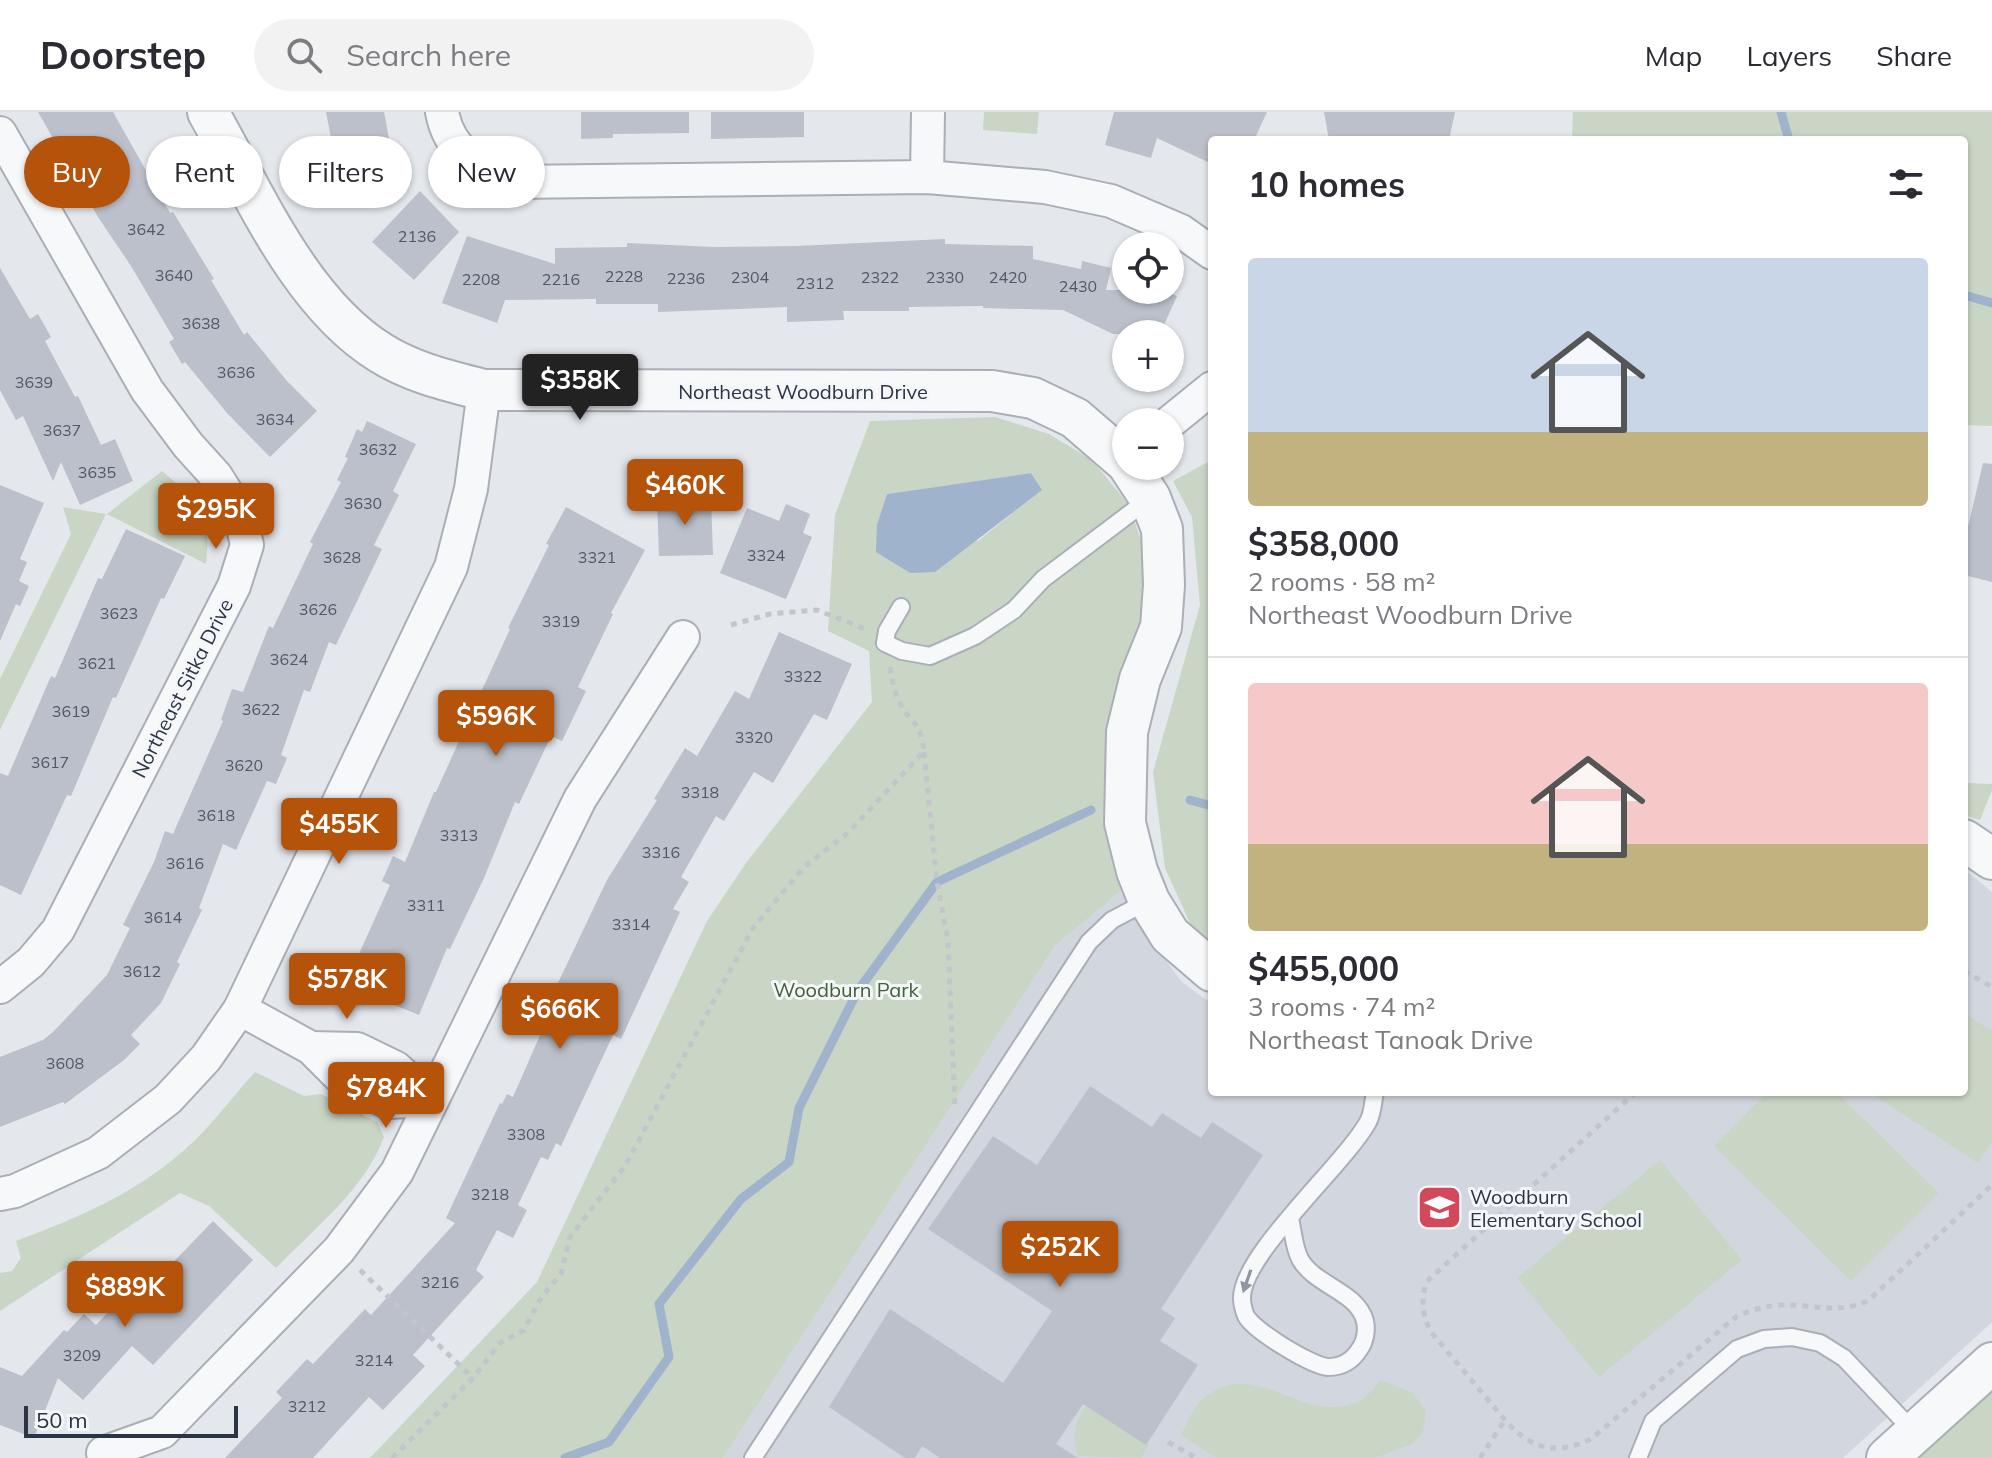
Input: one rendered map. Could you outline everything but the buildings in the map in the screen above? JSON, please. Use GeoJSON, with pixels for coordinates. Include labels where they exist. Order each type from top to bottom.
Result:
{"type":"FeatureCollection","features":[{"type":"Feature","properties":{"kind":"street","name":"Northeast Woodburn Drive"},"geometry":{"type":"LineString","coordinates":[[208,112],[296,268],[339,322],[382,354],[428,376],[484,390],[992,391],[1033,398],[1075,418],[1112,451]]}},
{"type":"Feature","properties":{"kind":"street"},"geometry":{"type":"LineString","coordinates":[[442,112],[461,152],[482,169],[513,182],[927,177],[1045,187],[1111,201],[1181,231],[1208,250]]}},
{"type":"Feature","properties":{"kind":"street"},"geometry":{"type":"LineString","coordinates":[[927,177],[928,112]]}},
{"type":"Feature","properties":{"kind":"street","name":"Northeast Sitka Drive"},"geometry":{"type":"LineString","coordinates":[[0,133],[147,390],[188,445],[216,476],[240,514],[247,545],[234,586],[58,930],[31,962],[0,987]]}},
{"type":"Feature","properties":{"kind":"street"},"geometry":{"type":"LineString","coordinates":[[0,1194],[15,1191],[98,1153],[168,1099],[206,1058],[240,1009],[451,567],[471,489],[484,390]]}},
{"type":"Feature","properties":{"kind":"street"},"geometry":{"type":"LineString","coordinates":[[1184,411],[1208,391]]}},
{"type":"Feature","properties":{"kind":"street"},"geometry":{"type":"LineString","coordinates":[[1137,480],[1162,529],[1164,585],[1161,627],[1140,679],[1127,732],[1125,823],[1137,871],[1149,901],[1170,935],[1208,968]]}},
{"type":"Feature","properties":{"kind":"street"},"geometry":{"type":"LineString","coordinates":[[103,1453],[162,1432],[339,1250],[397,1172],[580,799],[683,637]]}},
{"type":"Feature","properties":{"kind":"street"},"geometry":{"type":"LineString","coordinates":[[240,1009],[311,1048],[357,1049],[396,1068],[432,1100]]}},
{"type":"Feature","properties":{"kind":"street"},"geometry":{"type":"LineString","coordinates":[[1901,1445],[1992,1363]]}},
{"type":"Feature","properties":{"kind":"lane"},"geometry":{"type":"LineString","coordinates":[[901,607],[887,631],[885,643],[902,651],[930,656],[975,636],[1014,610],[1043,579],[1086,549],[1124,480]]}},
{"type":"Feature","properties":{"kind":"lane"},"geometry":{"type":"LineString","coordinates":[[753,1458],[1089,942],[1112,920],[1149,901]]}},
{"type":"Feature","properties":{"kind":"lane"},"geometry":{"type":"LineString","coordinates":[[1290,1218],[1299,1258],[1314,1277],[1353,1302],[1365,1322],[1366,1333],[1357,1354],[1349,1362],[1326,1367],[1315,1364],[1258,1329],[1246,1316],[1242,1299],[1244,1282],[1256,1259],[1290,1218],[1349,1149],[1370,1119],[1374,1096]]}},
{"type":"Feature","properties":{"kind":"lane"},"geometry":{"type":"LineString","coordinates":[[1638,1458],[1653,1421],[1737,1349],[1764,1339],[1792,1337],[1820,1343],[1844,1358],[1901,1445]]}},
{"type":"Feature","properties":{"kind":"path"},"geometry":{"type":"LineString","coordinates":[[731,625],[770,614],[817,610],[870,631],[885,643],[894,690],[902,707],[921,730],[937,882],[948,941],[957,1143]]}},
{"type":"Feature","properties":{"kind":"path"},"geometry":{"type":"LineString","coordinates":[[392,1458],[473,1378],[500,1343],[524,1330],[541,1298],[561,1274],[570,1237],[625,1166],[753,928],[804,867],[848,833],[924,751]]}},
{"type":"Feature","properties":{"kind":"path"},"geometry":{"type":"LineString","coordinates":[[1968,973],[1992,987]]}},
{"type":"Feature","properties":{"kind":"path"},"geometry":{"type":"LineString","coordinates":[[1632,1096],[1426,1282],[1422,1297],[1423,1315],[1431,1332],[1516,1433],[1557,1450],[1591,1439],[1737,1316],[1758,1307],[1783,1305],[1839,1309],[1855,1307],[1869,1300],[1992,1185]]}},
{"type":"Feature","properties":{"kind":"path"},"geometry":{"type":"LineString","coordinates":[[339,1250],[473,1378]]}},
{"type":"Feature","properties":{"kind":"path"},"geometry":{"type":"LineString","coordinates":[[1480,1458],[1505,1420]]}},
{"type":"Feature","properties":{"kind":"path"},"geometry":{"type":"LineString","coordinates":[[1168,1442],[1196,1458]]}},
{"type":"Feature","properties":{"kind":"shaded area","name":"Woodburn Elementary School"},"geometry":{"type":"Polygon","coordinates":[[[1968,872],[1992,892],[1992,1322],[1843,1458],[723,1458],[1055,946],[1123,889],[1147,936],[1182,982],[1208,1001],[1208,1096],[1968,1096],[1968,872]]]}},
{"type":"Feature","properties":{"kind":"green space"},"geometry":{"type":"Polygon","coordinates":[[[984,112],[1039,112],[1037,134],[983,130],[984,112]]]}},
{"type":"Feature","properties":{"kind":"green space"},"geometry":{"type":"Polygon","coordinates":[[[1573,112],[1992,112],[1992,426],[1968,425],[1968,136],[1572,136],[1573,112]]]}},
{"type":"Feature","properties":{"kind":"green space","name":"Woodburn Park"},"geometry":{"type":"Polygon","coordinates":[[[995,417],[1049,434],[1092,460],[1129,505],[1147,559],[1123,889],[1055,946],[723,1458],[370,1458],[537,1282],[707,921],[746,863],[872,702],[869,651],[828,631],[835,515],[870,421],[995,417]],[[1031,473],[887,494],[978,541],[1041,490],[1031,473]]]}},
{"type":"Feature","properties":{"kind":"green space"},"geometry":{"type":"Polygon","coordinates":[[[1208,462],[1208,942],[1193,930],[1165,868],[1153,772],[1200,605],[1192,517],[1173,481],[1184,480],[1184,475],[1208,462]]]}},
{"type":"Feature","properties":{"kind":"green space"},"geometry":{"type":"Polygon","coordinates":[[[162,471],[200,510],[207,532],[206,564],[107,514],[162,471]]]}},
{"type":"Feature","properties":{"kind":"green space"},"geometry":{"type":"Polygon","coordinates":[[[63,507],[106,514],[0,730],[0,679],[71,534],[63,507]]]}},
{"type":"Feature","properties":{"kind":"green space"},"geometry":{"type":"Polygon","coordinates":[[[1968,783],[1992,784],[1980,820],[1968,816],[1968,783]]]}},
{"type":"Feature","properties":{"kind":"green space"},"geometry":{"type":"Polygon","coordinates":[[[1968,1016],[1992,1031],[1992,1142],[1978,1163],[1875,1096],[1968,1096],[1968,1016]]]}},
{"type":"Feature","properties":{"kind":"green space"},"geometry":{"type":"Polygon","coordinates":[[[255,1072],[304,1096],[321,1094],[377,1122],[384,1137],[351,1191],[276,1268],[209,1206],[180,1193],[0,1311],[0,1273],[12,1271],[21,1258],[16,1241],[87,1212],[153,1174],[201,1134],[255,1072]]]}},
{"type":"Feature","properties":{"kind":"green space"},"geometry":{"type":"Polygon","coordinates":[[[1763,1096],[1840,1096],[1939,1193],[1851,1281],[1714,1146],[1763,1096]]]}},
{"type":"Feature","properties":{"kind":"green space"},"geometry":{"type":"Polygon","coordinates":[[[1660,1160],[1742,1260],[1599,1377],[1517,1278],[1660,1160]]]}},
{"type":"Feature","properties":{"kind":"green space"},"geometry":{"type":"Polygon","coordinates":[[[1992,1377],[1992,1458],[1910,1458],[1992,1377]]]}},
{"type":"Feature","properties":{"kind":"green space"},"geometry":{"type":"Polygon","coordinates":[[[1381,1380],[1413,1393],[1426,1411],[1423,1432],[1412,1444],[1375,1458],[1216,1458],[1181,1435],[1197,1405],[1220,1388],[1239,1384],[1259,1386],[1318,1406],[1339,1407],[1359,1401],[1381,1380]]]}},
{"type":"Feature","properties":{"kind":"green space"},"geometry":{"type":"Polygon","coordinates":[[[1086,1405],[1149,1445],[1141,1458],[1077,1456],[1075,1429],[1086,1405]]]}},
{"type":"Feature","properties":{"kind":"water"},"geometry":{"type":"Polygon","coordinates":[[[1031,473],[1042,490],[935,572],[910,573],[876,552],[877,525],[887,494],[1031,473]]]}},
{"type":"Feature","properties":{"kind":"waterway"},"geometry":{"type":"LineString","coordinates":[[1781,112],[1788,136]]}},
{"type":"Feature","properties":{"kind":"waterway"},"geometry":{"type":"LineString","coordinates":[[1968,296],[1992,303]]}},
{"type":"Feature","properties":{"kind":"waterway"},"geometry":{"type":"LineString","coordinates":[[1190,800],[1208,805]]}},
{"type":"Feature","properties":{"kind":"waterway"},"geometry":{"type":"LineString","coordinates":[[565,1458],[609,1442],[669,1357],[659,1304],[741,1199],[789,1162],[799,1108],[857,992],[937,882],[1091,810]]}},
{"type":"Feature","properties":{"kind":"place","name":"Woodburn Elementary School"},"geometry":{"type":"Point","coordinates":[1439,1207]}}]}
